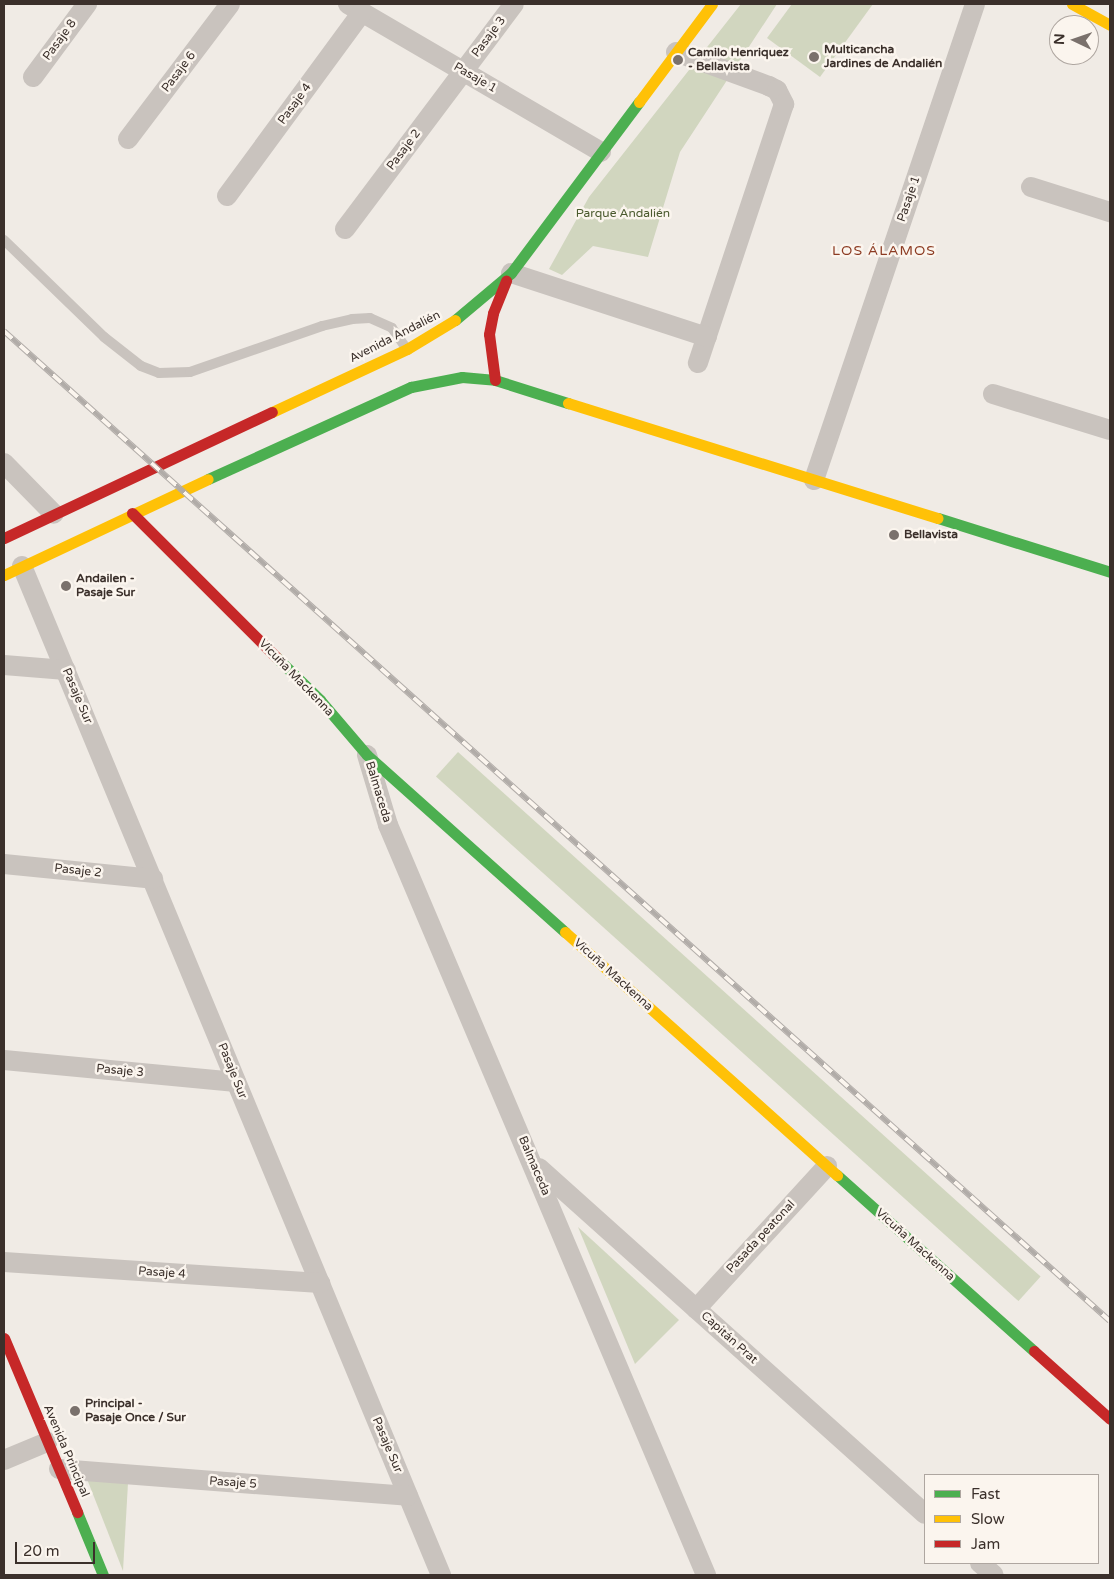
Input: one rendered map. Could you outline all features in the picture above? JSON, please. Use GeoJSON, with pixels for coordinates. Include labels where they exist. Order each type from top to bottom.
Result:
{"type":"FeatureCollection","features":[{"type":"Feature","properties":{"kind":"main road","name":"Avenida Andalién"},"geometry":{"type":"LineString","coordinates":[[4,538],[407,349],[460,317],[511,273],[712,4]]}},
{"type":"Feature","properties":{"kind":"main road"},"geometry":{"type":"LineString","coordinates":[[1072,4],[1110,25]]}},
{"type":"Feature","properties":{"kind":"main road"},"geometry":{"type":"LineString","coordinates":[[495,380],[489,334],[500,292],[511,273]]}},
{"type":"Feature","properties":{"kind":"main road"},"geometry":{"type":"LineString","coordinates":[[4,575],[132,513],[411,387],[445,378],[495,380],[1110,572]]}},
{"type":"Feature","properties":{"kind":"main road","name":"Vicuña Mackenna"},"geometry":{"type":"LineString","coordinates":[[132,513],[320,700],[367,755],[1110,1420]]}},
{"type":"Feature","properties":{"kind":"main road","name":"Avenida Principal"},"geometry":{"type":"LineString","coordinates":[[4,1338],[103,1575]]}},
{"type":"Feature","properties":{"kind":"street","name":"Pasaje 8"},"geometry":{"type":"LineString","coordinates":[[33,77],[87,4]]}},
{"type":"Feature","properties":{"kind":"street","name":"Pasaje 6"},"geometry":{"type":"LineString","coordinates":[[128,140],[230,4]]}},
{"type":"Feature","properties":{"kind":"street","name":"Pasaje 3"},"geometry":{"type":"LineString","coordinates":[[463,71],[514,4]]}},
{"type":"Feature","properties":{"kind":"street","name":"Pasaje 1"},"geometry":{"type":"LineString","coordinates":[[814,480],[975,4]]}},
{"type":"Feature","properties":{"kind":"street","name":"Pasaje 1"},"geometry":{"type":"LineString","coordinates":[[355,7],[601,152]]}},
{"type":"Feature","properties":{"kind":"street","name":"Pasaje 4"},"geometry":{"type":"LineString","coordinates":[[227,196],[355,7]]}},
{"type":"Feature","properties":{"kind":"street"},"geometry":{"type":"LineString","coordinates":[[676,52],[769,86],[782,96],[784,104],[698,363]]}},
{"type":"Feature","properties":{"kind":"street","name":"Pasaje 2"},"geometry":{"type":"LineString","coordinates":[[345,228],[463,71]]}},
{"type":"Feature","properties":{"kind":"street"},"geometry":{"type":"LineString","coordinates":[[1031,187],[1110,212]]}},
{"type":"Feature","properties":{"kind":"street"},"geometry":{"type":"LineString","coordinates":[[511,273],[707,337]]}},
{"type":"Feature","properties":{"kind":"street"},"geometry":{"type":"LineString","coordinates":[[993,394],[1110,430]]}},
{"type":"Feature","properties":{"kind":"street"},"geometry":{"type":"LineString","coordinates":[[4,463],[54,514]]}},
{"type":"Feature","properties":{"kind":"street","name":"Pasaje Sur"},"geometry":{"type":"LineString","coordinates":[[22,566],[441,1575]]}},
{"type":"Feature","properties":{"kind":"street"},"geometry":{"type":"LineString","coordinates":[[4,665],[66,670]]}},
{"type":"Feature","properties":{"kind":"street","name":"Balmaceda"},"geometry":{"type":"LineString","coordinates":[[367,755],[388,825],[533,1163],[706,1575]]}},
{"type":"Feature","properties":{"kind":"street","name":"Pasaje 2"},"geometry":{"type":"LineString","coordinates":[[4,864],[152,879]]}},
{"type":"Feature","properties":{"kind":"street","name":"Pasaje 3"},"geometry":{"type":"LineString","coordinates":[[4,1060],[236,1082]]}},
{"type":"Feature","properties":{"kind":"street","name":"Capitán Prat"},"geometry":{"type":"LineString","coordinates":[[533,1163],[924,1513]]}},
{"type":"Feature","properties":{"kind":"street","name":"Pasada peatonal"},"geometry":{"type":"LineString","coordinates":[[696,1309],[827,1166]]}},
{"type":"Feature","properties":{"kind":"street","name":"Pasaje 4"},"geometry":{"type":"LineString","coordinates":[[4,1262],[320,1283]]}},
{"type":"Feature","properties":{"kind":"street"},"geometry":{"type":"LineString","coordinates":[[4,1460],[47,1442]]}},
{"type":"Feature","properties":{"kind":"street","name":"Pasaje 5"},"geometry":{"type":"LineString","coordinates":[[58,1469],[408,1496]]}},
{"type":"Feature","properties":{"kind":"street"},"geometry":{"type":"LineString","coordinates":[[981,1564],[994,1575]]}},
{"type":"Feature","properties":{"kind":"lane"},"geometry":{"type":"LineString","coordinates":[[4,240],[104,337],[141,366],[159,373],[190,372],[322,326],[352,319],[370,318],[392,328],[407,349]]}},
{"type":"Feature","properties":{"kind":"green space","name":"Parque Andalién"},"geometry":{"type":"Polygon","coordinates":[[[741,4],[777,4],[680,152],[648,257],[593,246],[562,275],[549,269],[589,197],[741,4]]]}},
{"type":"Feature","properties":{"kind":"green space","name":"Multicancha Jardines de Andalién"},"geometry":{"type":"Polygon","coordinates":[[[792,4],[873,4],[820,77],[767,38],[792,4]]]}},
{"type":"Feature","properties":{"kind":"green space"},"geometry":{"type":"Polygon","coordinates":[[[458,752],[1041,1277],[1019,1301],[436,777],[458,752]]]}},
{"type":"Feature","properties":{"kind":"green space"},"geometry":{"type":"Polygon","coordinates":[[[578,1227],[679,1320],[635,1364],[578,1227]]]}},
{"type":"Feature","properties":{"kind":"green space"},"geometry":{"type":"Polygon","coordinates":[[[87,1479],[128,1483],[123,1571],[87,1479]]]}},
{"type":"Feature","properties":{"kind":"railway"},"geometry":{"type":"LineString","coordinates":[[4,331],[1110,1321]]}},
{"type":"Feature","properties":{"kind":"traffic: fast"},"geometry":{"type":"LineString","coordinates":[[455,320],[511,273],[639,102]]}},
{"type":"Feature","properties":{"kind":"traffic: fast"},"geometry":{"type":"LineString","coordinates":[[208,479],[411,387],[462,377],[495,380],[568,403]]}},
{"type":"Feature","properties":{"kind":"traffic: fast"},"geometry":{"type":"LineString","coordinates":[[938,518],[1110,572]]}},
{"type":"Feature","properties":{"kind":"traffic: fast"},"geometry":{"type":"LineString","coordinates":[[276,657],[320,700],[367,755],[565,932]]}},
{"type":"Feature","properties":{"kind":"traffic: fast"},"geometry":{"type":"LineString","coordinates":[[837,1175],[1034,1351]]}},
{"type":"Feature","properties":{"kind":"traffic: fast"},"geometry":{"type":"LineString","coordinates":[[77,1512],[103,1575]]}},
{"type":"Feature","properties":{"kind":"traffic: slow"},"geometry":{"type":"LineString","coordinates":[[639,102],[712,4]]}},
{"type":"Feature","properties":{"kind":"traffic: slow"},"geometry":{"type":"LineString","coordinates":[[1072,4],[1110,25]]}},
{"type":"Feature","properties":{"kind":"traffic: slow"},"geometry":{"type":"LineString","coordinates":[[272,412],[407,349],[455,320]]}},
{"type":"Feature","properties":{"kind":"traffic: slow"},"geometry":{"type":"LineString","coordinates":[[568,403],[938,518]]}},
{"type":"Feature","properties":{"kind":"traffic: slow"},"geometry":{"type":"LineString","coordinates":[[4,575],[208,479]]}},
{"type":"Feature","properties":{"kind":"traffic: slow"},"geometry":{"type":"LineString","coordinates":[[565,932],[837,1175]]}},
{"type":"Feature","properties":{"kind":"traffic: jam"},"geometry":{"type":"LineString","coordinates":[[495,380],[489,334],[493,313],[506,281]]}},
{"type":"Feature","properties":{"kind":"traffic: jam"},"geometry":{"type":"LineString","coordinates":[[4,538],[272,412]]}},
{"type":"Feature","properties":{"kind":"traffic: jam"},"geometry":{"type":"LineString","coordinates":[[132,513],[276,657]]}},
{"type":"Feature","properties":{"kind":"traffic: jam"},"geometry":{"type":"LineString","coordinates":[[4,1338],[77,1512]]}},
{"type":"Feature","properties":{"kind":"traffic: jam"},"geometry":{"type":"LineString","coordinates":[[1034,1351],[1110,1419]]}},
{"type":"Feature","properties":{"kind":"place","name":"Multicancha Jardines de Andalién"},"geometry":{"type":"Point","coordinates":[814,57]}},
{"type":"Feature","properties":{"kind":"place","name":"Camilo Henriquez - Bellavista"},"geometry":{"type":"Point","coordinates":[678,60]}},
{"type":"Feature","properties":{"kind":"place","name":"Bellavista"},"geometry":{"type":"Point","coordinates":[894,535]}},
{"type":"Feature","properties":{"kind":"place","name":"Andailen - Pasaje Sur"},"geometry":{"type":"Point","coordinates":[66,586]}},
{"type":"Feature","properties":{"kind":"place","name":"Principal - Pasaje Once / Sur"},"geometry":{"type":"Point","coordinates":[75,1411]}},
{"type":"Feature","properties":{"kind":"district","name":"LOS ÁLAMOS"},"geometry":{"type":"Point","coordinates":[884,251]}}]}
